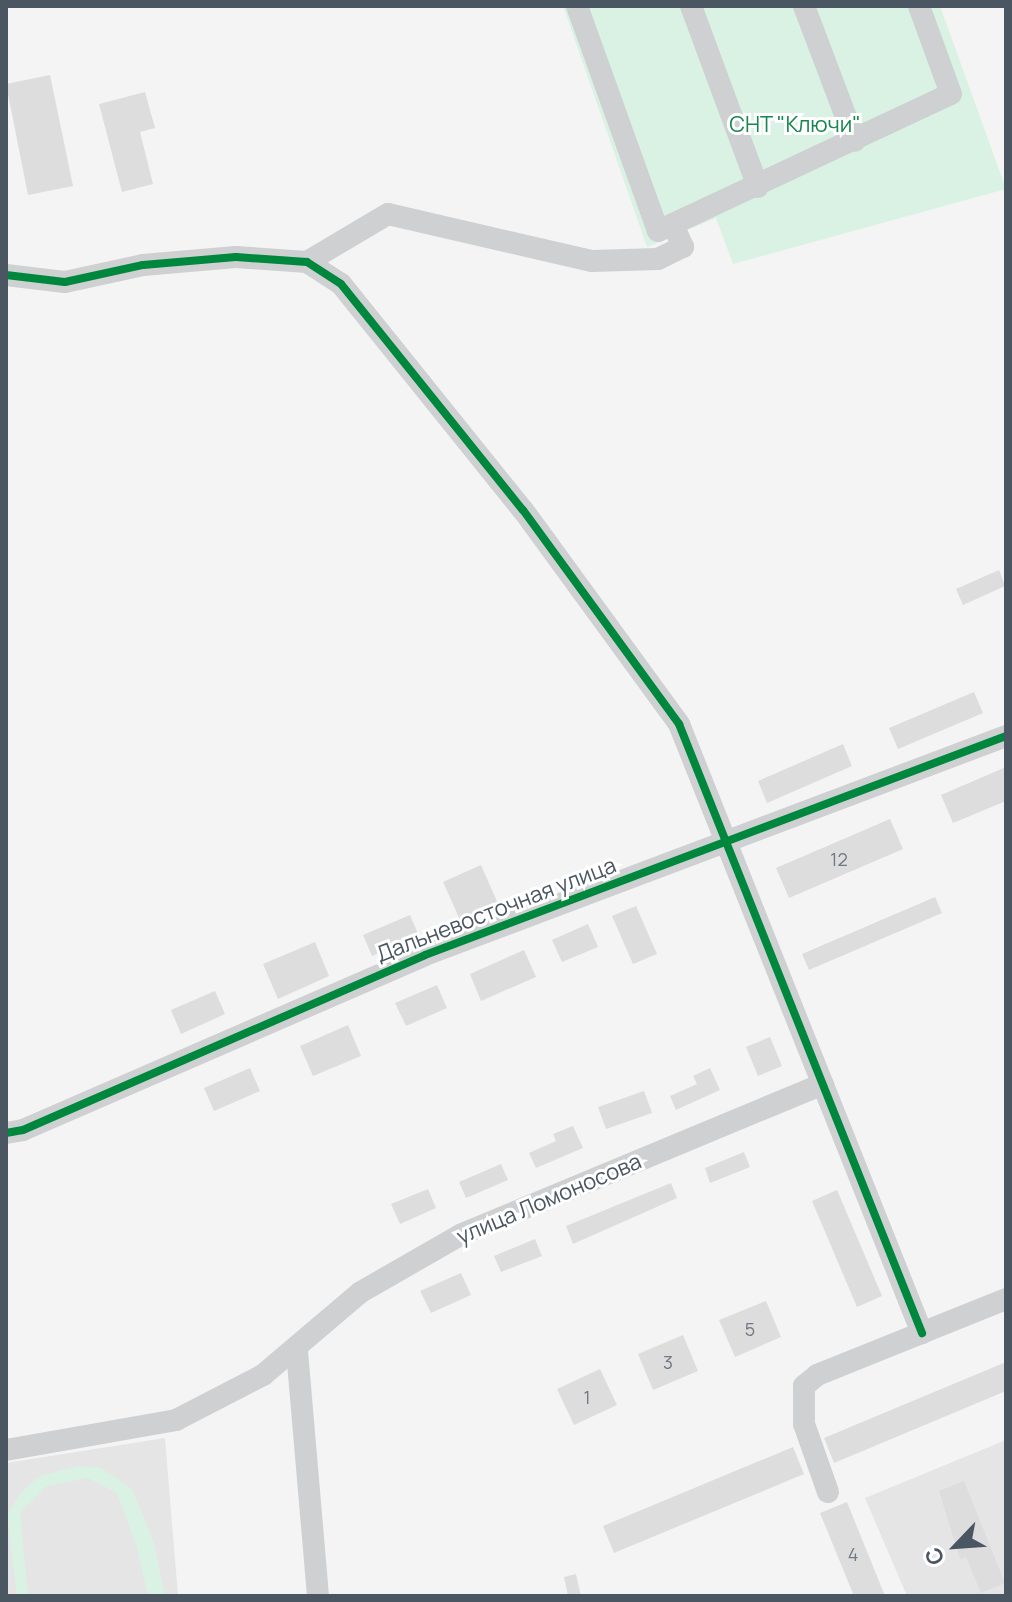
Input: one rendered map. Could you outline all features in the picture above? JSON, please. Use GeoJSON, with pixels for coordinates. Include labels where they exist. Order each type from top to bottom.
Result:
{"type":"FeatureCollection","features":[{"type":"Feature","properties":{"kind":"street"},"geometry":{"type":"LineString","coordinates":[[577,6],[658,231],[674,227],[951,94],[919,6]]}},
{"type":"Feature","properties":{"kind":"street"},"geometry":{"type":"LineString","coordinates":[[691,6],[758,187]]}},
{"type":"Feature","properties":{"kind":"street"},"geometry":{"type":"LineString","coordinates":[[804,6],[855,141]]}},
{"type":"Feature","properties":{"kind":"street"},"geometry":{"type":"LineString","coordinates":[[307,262],[388,214],[592,261],[658,259],[683,247],[674,227]]}},
{"type":"Feature","properties":{"kind":"street"},"geometry":{"type":"LineString","coordinates":[[6,275],[65,282],[143,265],[221,258],[307,262],[341,284],[622,641],[679,724],[922,1333]]}},
{"type":"Feature","properties":{"kind":"street","name":"Дальневосточная улица"},"geometry":{"type":"LineString","coordinates":[[6,1133],[23,1130],[425,955],[1006,736]]}},
{"type":"Feature","properties":{"kind":"street","name":"улица Ломоносова"},"geometry":{"type":"LineString","coordinates":[[6,1450],[176,1420],[263,1375],[297,1351],[361,1292],[460,1235],[823,1084]]}},
{"type":"Feature","properties":{"kind":"street"},"geometry":{"type":"LineString","coordinates":[[828,1492],[804,1424],[804,1386],[817,1375],[1006,1299]]}},
{"type":"Feature","properties":{"kind":"street"},"geometry":{"type":"LineString","coordinates":[[297,1351],[318,1596]]}},
{"type":"Feature","properties":{"kind":"shaded area"},"geometry":{"type":"Polygon","coordinates":[[[165,1438],[178,1596],[6,1596],[6,1463],[165,1438]]]}},
{"type":"Feature","properties":{"kind":"shaded area"},"geometry":{"type":"Polygon","coordinates":[[[1006,1440],[1006,1596],[907,1596],[865,1498],[1006,1440]]]}},
{"type":"Feature","properties":{"kind":"green space","name":"СНТ \"Ключи\""},"geometry":{"type":"Polygon","coordinates":[[[563,6],[940,6],[1006,189],[733,264],[716,218],[647,247],[563,6]]]}},
{"type":"Feature","properties":{"kind":"green space"},"geometry":{"type":"Polygon","coordinates":[[[79,1466],[101,1468],[132,1489],[153,1540],[165,1596],[148,1596],[137,1547],[117,1493],[88,1478],[47,1486],[20,1512],[28,1596],[17,1596],[7,1515],[22,1491],[40,1476],[79,1466]]]}},
{"type":"Feature","properties":{"kind":"building"},"geometry":{"type":"Polygon","coordinates":[[[50,75],[73,186],[28,195],[6,84],[50,75]]]}},
{"type":"Feature","properties":{"kind":"building"},"geometry":{"type":"Polygon","coordinates":[[[145,92],[155,128],[140,132],[153,184],[122,192],[99,104],[145,92]]]}},
{"type":"Feature","properties":{"kind":"building"},"geometry":{"type":"Polygon","coordinates":[[[999,570],[1005,586],[963,605],[956,589],[999,570]]]}},
{"type":"Feature","properties":{"kind":"building"},"geometry":{"type":"Polygon","coordinates":[[[974,692],[983,713],[898,749],[889,728],[974,692]]]}},
{"type":"Feature","properties":{"kind":"building"},"geometry":{"type":"Polygon","coordinates":[[[843,744],[852,766],[767,803],[758,781],[843,744]]]}},
{"type":"Feature","properties":{"kind":"building"},"geometry":{"type":"Polygon","coordinates":[[[1006,767],[1006,801],[953,823],[941,795],[1006,767]]]}},
{"type":"Feature","properties":{"kind":"building"},"geometry":{"type":"Polygon","coordinates":[[[890,819],[903,849],[789,898],[776,868],[890,819]]]}},
{"type":"Feature","properties":{"kind":"building"},"geometry":{"type":"Polygon","coordinates":[[[481,865],[499,906],[461,922],[443,882],[481,865]]]}},
{"type":"Feature","properties":{"kind":"building"},"geometry":{"type":"Polygon","coordinates":[[[935,897],[942,913],[809,970],[802,954],[935,897]]]}},
{"type":"Feature","properties":{"kind":"building"},"geometry":{"type":"Polygon","coordinates":[[[636,906],[657,954],[633,964],[612,916],[636,906]]]}},
{"type":"Feature","properties":{"kind":"building"},"geometry":{"type":"Polygon","coordinates":[[[410,915],[419,936],[372,956],[363,935],[410,915]]]}},
{"type":"Feature","properties":{"kind":"building"},"geometry":{"type":"Polygon","coordinates":[[[588,924],[598,947],[562,962],[552,940],[588,924]]]}},
{"type":"Feature","properties":{"kind":"building"},"geometry":{"type":"Polygon","coordinates":[[[315,942],[329,976],[278,999],[263,964],[315,942]]]}},
{"type":"Feature","properties":{"kind":"building"},"geometry":{"type":"Polygon","coordinates":[[[524,950],[536,977],[481,1001],[470,974],[524,950]]]}},
{"type":"Feature","properties":{"kind":"building"},"geometry":{"type":"Polygon","coordinates":[[[437,985],[447,1008],[406,1026],[395,1003],[437,985]]]}},
{"type":"Feature","properties":{"kind":"building"},"geometry":{"type":"Polygon","coordinates":[[[215,991],[225,1014],[181,1034],[171,1010],[215,991]]]}},
{"type":"Feature","properties":{"kind":"building"},"geometry":{"type":"Polygon","coordinates":[[[348,1025],[361,1056],[313,1076],[300,1046],[348,1025]]]}},
{"type":"Feature","properties":{"kind":"building"},"geometry":{"type":"Polygon","coordinates":[[[770,1037],[782,1066],[758,1076],[746,1047],[770,1037]]]}},
{"type":"Feature","properties":{"kind":"building"},"geometry":{"type":"Polygon","coordinates":[[[250,1068],[260,1091],[214,1111],[204,1088],[250,1068]]]}},
{"type":"Feature","properties":{"kind":"building"},"geometry":{"type":"Polygon","coordinates":[[[710,1068],[720,1090],[676,1110],[670,1096],[697,1084],[693,1076],[710,1068]]]}},
{"type":"Feature","properties":{"kind":"building"},"geometry":{"type":"Polygon","coordinates":[[[644,1091],[652,1113],[606,1129],[598,1107],[644,1091]]]}},
{"type":"Feature","properties":{"kind":"building"},"geometry":{"type":"Polygon","coordinates":[[[573,1126],[583,1148],[536,1168],[529,1153],[556,1141],[553,1134],[573,1126]]]}},
{"type":"Feature","properties":{"kind":"building"},"geometry":{"type":"Polygon","coordinates":[[[744,1152],[750,1167],[710,1183],[705,1168],[744,1152]]]}},
{"type":"Feature","properties":{"kind":"building"},"geometry":{"type":"Polygon","coordinates":[[[501,1164],[508,1180],[466,1198],[459,1182],[501,1164]]]}},
{"type":"Feature","properties":{"kind":"building"},"geometry":{"type":"Polygon","coordinates":[[[671,1183],[677,1198],[573,1244],[566,1226],[671,1183]]]}},
{"type":"Feature","properties":{"kind":"building"},"geometry":{"type":"Polygon","coordinates":[[[428,1189],[436,1208],[400,1224],[391,1204],[428,1189]]]}},
{"type":"Feature","properties":{"kind":"building"},"geometry":{"type":"Polygon","coordinates":[[[837,1190],[882,1296],[857,1307],[812,1201],[837,1190]]]}},
{"type":"Feature","properties":{"kind":"building"},"geometry":{"type":"Polygon","coordinates":[[[535,1239],[542,1256],[501,1272],[494,1256],[535,1239]]]}},
{"type":"Feature","properties":{"kind":"building"},"geometry":{"type":"Polygon","coordinates":[[[461,1273],[471,1295],[431,1313],[420,1291],[461,1273]]]}},
{"type":"Feature","properties":{"kind":"building"},"geometry":{"type":"Polygon","coordinates":[[[766,1301],[781,1337],[735,1357],[719,1320],[766,1301]]]}},
{"type":"Feature","properties":{"kind":"building"},"geometry":{"type":"Polygon","coordinates":[[[683,1335],[698,1371],[653,1390],[638,1354],[683,1335]]]}},
{"type":"Feature","properties":{"kind":"building"},"geometry":{"type":"Polygon","coordinates":[[[1006,1362],[1006,1391],[834,1463],[824,1438],[1006,1362]]]}},
{"type":"Feature","properties":{"kind":"building"},"geometry":{"type":"Polygon","coordinates":[[[600,1369],[617,1405],[574,1425],[557,1389],[600,1369]]]}},
{"type":"Feature","properties":{"kind":"building"},"geometry":{"type":"Polygon","coordinates":[[[793,1447],[804,1474],[614,1553],[603,1526],[793,1447]]]}},
{"type":"Feature","properties":{"kind":"building"},"geometry":{"type":"Polygon","coordinates":[[[964,1481],[1005,1583],[981,1593],[966,1557],[960,1559],[939,1491],[964,1481]]]}},
{"type":"Feature","properties":{"kind":"building"},"geometry":{"type":"Polygon","coordinates":[[[847,1502],[885,1596],[854,1596],[820,1513],[847,1502]]]}},
{"type":"Feature","properties":{"kind":"building"},"geometry":{"type":"Polygon","coordinates":[[[576,1574],[581,1596],[568,1596],[564,1577],[576,1574]]]}},
{"type":"Feature","properties":{"kind":"cycle path"},"geometry":{"type":"LineString","coordinates":[[6,275],[65,282],[143,265],[236,257],[307,262],[341,284],[523,510],[679,724],[922,1333]]}},
{"type":"Feature","properties":{"kind":"cycle path"},"geometry":{"type":"LineString","coordinates":[[6,1133],[23,1130],[425,955],[1006,736]]}}]}
